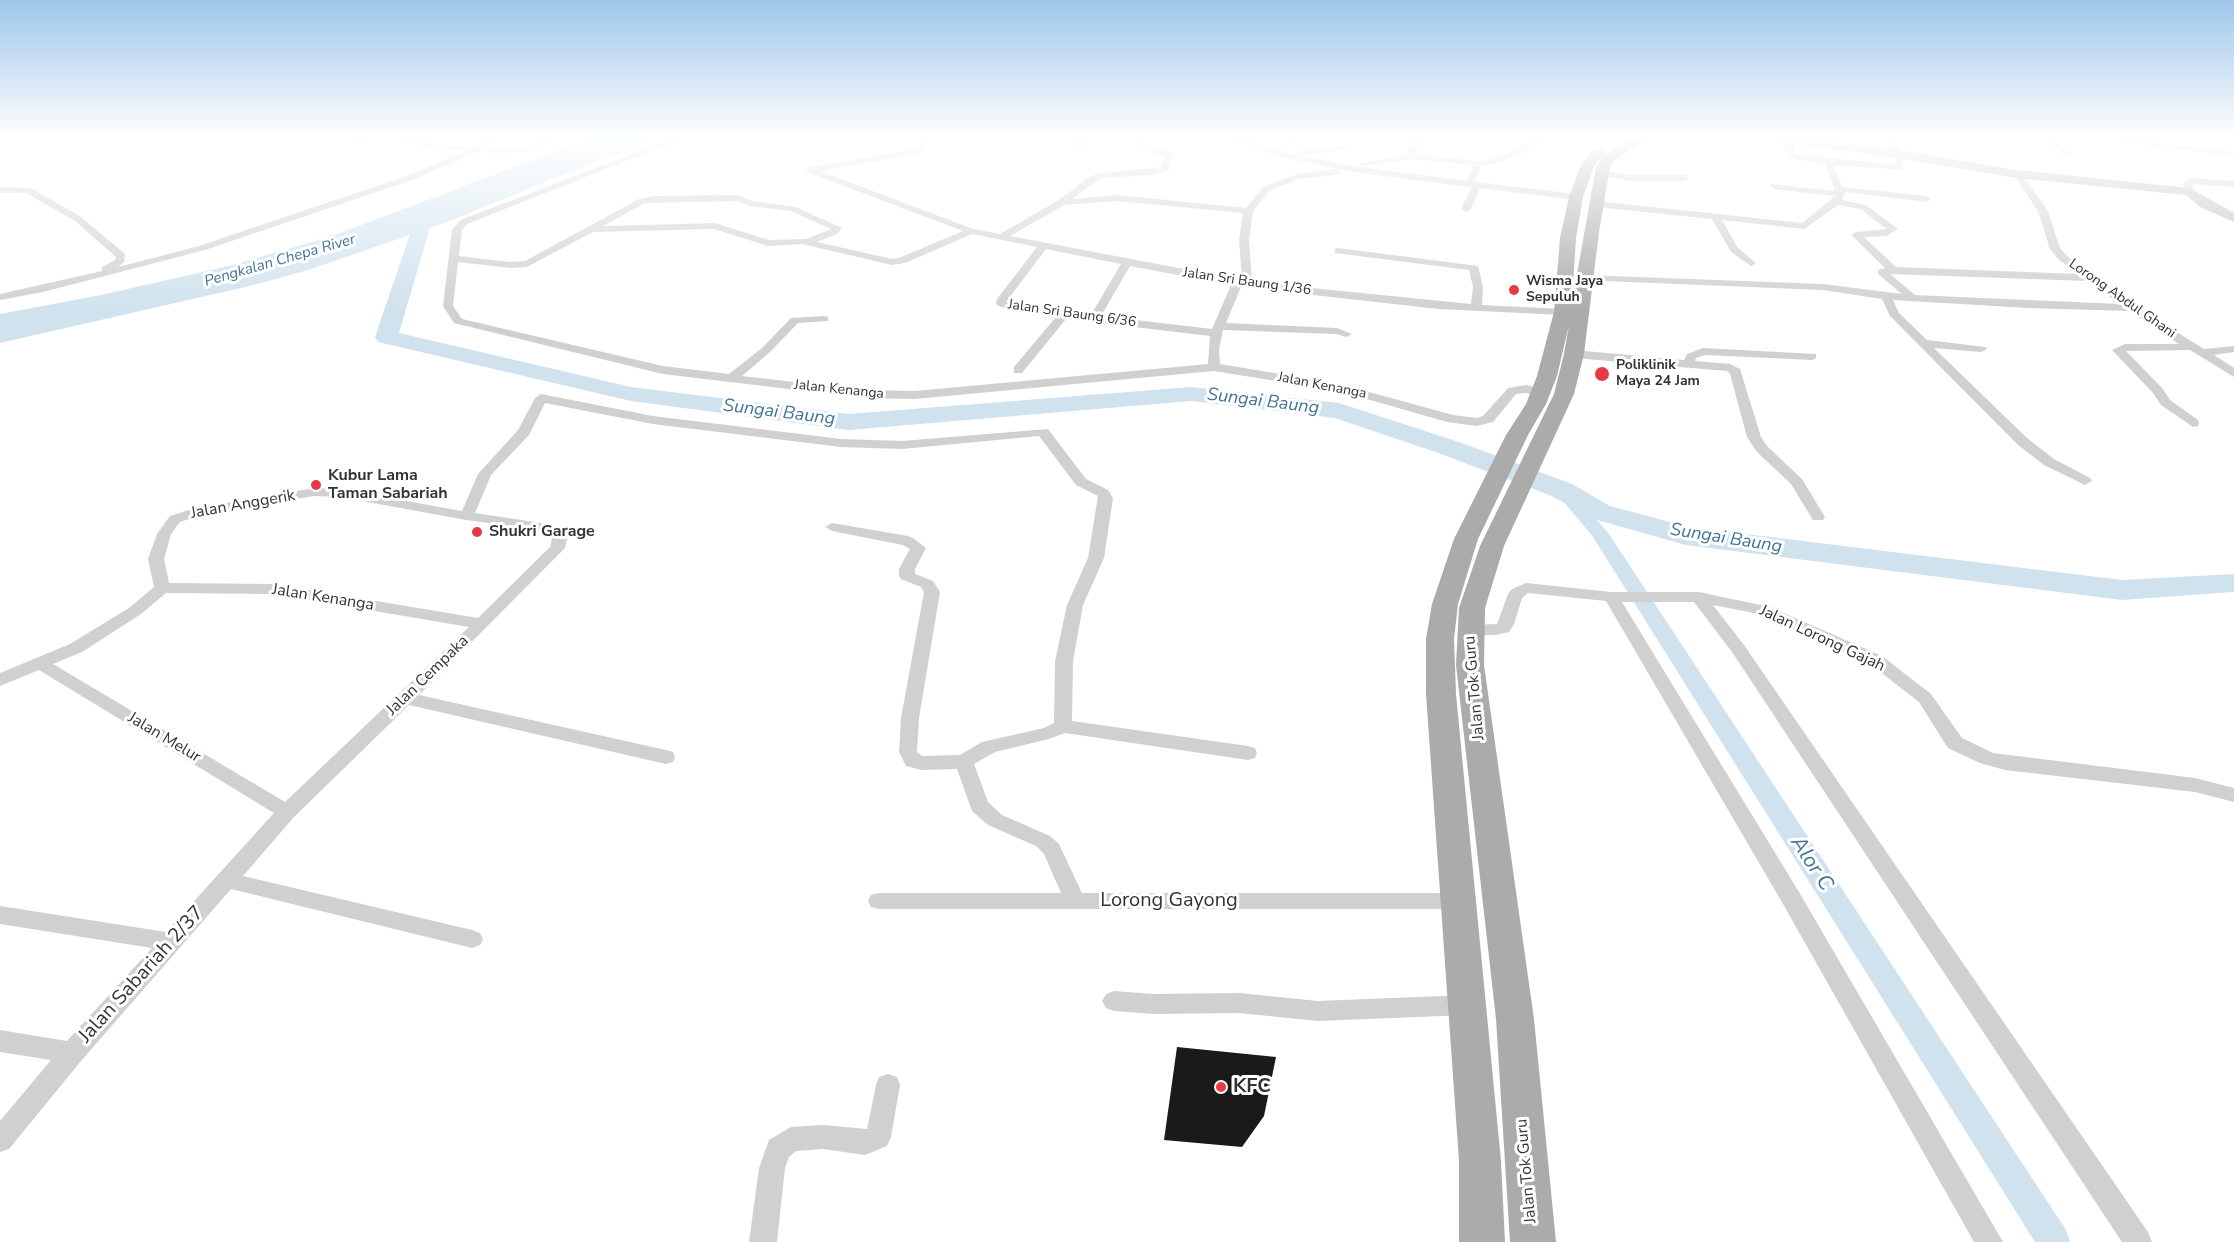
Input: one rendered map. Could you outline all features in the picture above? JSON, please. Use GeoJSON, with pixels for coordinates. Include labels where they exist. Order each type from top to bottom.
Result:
{"type":"FeatureCollection","features":[{"type":"Feature","properties":{"kind":"main road","name":"Jalan Tok Guru"},"geometry":{"type":"LineString","coordinates":[[1533,1242],[1515,1019],[1470,665],[1470,630],[1472,608],[1517,435],[1541,393],[1563,312],[1568,238],[1578,197]]}},
{"type":"Feature","properties":{"kind":"main road","name":"Jalan Tok Guru"},"geometry":{"type":"LineString","coordinates":[[1482,1242],[1480,1161],[1441,694],[1440,639],[1445,604],[1454,571],[1499,499],[1543,441],[1564,394],[1574,354],[1598,197]]}},
{"type":"Feature","properties":{"kind":"main road"},"geometry":{"type":"LineString","coordinates":[[1575,204],[1596,208]]}},
{"type":"Feature","properties":{"kind":"street"},"geometry":{"type":"LineString","coordinates":[[40,197],[78,219],[121,256],[172,255]]}},
{"type":"Feature","properties":{"kind":"street"},"geometry":{"type":"LineString","coordinates":[[0,297],[43,289],[202,248],[353,197]]}},
{"type":"Feature","properties":{"kind":"street","name":"Jalan Kenanga"},"geometry":{"type":"LineString","coordinates":[[525,197],[469,218],[457,230],[448,306],[458,321],[647,367],[892,396],[1214,368],[1340,388],[1468,422],[1488,419],[1512,391],[1526,389],[1541,393]]}},
{"type":"Feature","properties":{"kind":"street"},"geometry":{"type":"LineString","coordinates":[[453,259],[472,259],[510,266],[527,264],[647,200],[733,197],[750,203],[793,209],[837,228],[834,232],[807,242]]}},
{"type":"Feature","properties":{"kind":"street","name":"Jalan Sri Baung 1/36"},"geometry":{"type":"LineString","coordinates":[[879,197],[971,231],[1127,263],[1242,283],[1439,306],[1563,312]]}},
{"type":"Feature","properties":{"kind":"street"},"geometry":{"type":"LineString","coordinates":[[1001,237],[1069,197]]}},
{"type":"Feature","properties":{"kind":"street"},"geometry":{"type":"LineString","coordinates":[[1214,368],[1213,349],[1217,329],[1242,283],[1248,211],[1259,197]]}},
{"type":"Feature","properties":{"kind":"street"},"geometry":{"type":"LineString","coordinates":[[1466,209],[1469,197]]}},
{"type":"Feature","properties":{"kind":"street"},"geometry":{"type":"LineString","coordinates":[[1541,197],[1575,204]]}},
{"type":"Feature","properties":{"kind":"street"},"geometry":{"type":"LineString","coordinates":[[1596,208],[1804,226],[1837,197]]}},
{"type":"Feature","properties":{"kind":"street"},"geometry":{"type":"LineString","coordinates":[[1843,197],[1863,207],[1893,229],[1886,232],[1856,235],[1893,270]]}},
{"type":"Feature","properties":{"kind":"street"},"geometry":{"type":"LineString","coordinates":[[1882,197],[1927,199]]}},
{"type":"Feature","properties":{"kind":"street","name":"Lorong Abdul Ghani"},"geometry":{"type":"LineString","coordinates":[[2033,197],[2043,211],[2057,252],[2131,308],[2234,373]]}},
{"type":"Feature","properties":{"kind":"street"},"geometry":{"type":"LineString","coordinates":[[2196,197],[2205,204],[2234,218]]}},
{"type":"Feature","properties":{"kind":"street"},"geometry":{"type":"LineString","coordinates":[[1062,202],[1119,198],[1155,204],[1248,211]]}},
{"type":"Feature","properties":{"kind":"street"},"geometry":{"type":"LineString","coordinates":[[1716,218],[1734,249],[1751,262]]}},
{"type":"Feature","properties":{"kind":"street"},"geometry":{"type":"LineString","coordinates":[[590,229],[715,225],[768,243],[807,242],[892,262],[901,261],[971,231]]}},
{"type":"Feature","properties":{"kind":"street","name":"Jalan Sri Baung 6/36"},"geometry":{"type":"LineString","coordinates":[[1043,246],[1000,303],[1007,307],[1094,319],[1217,329],[1337,331],[1346,334]]}},
{"type":"Feature","properties":{"kind":"street"},"geometry":{"type":"LineString","coordinates":[[1338,251],[1474,268],[1478,287],[1476,308]]}},
{"type":"Feature","properties":{"kind":"street"},"geometry":{"type":"LineString","coordinates":[[98,273],[119,262],[121,256]]}},
{"type":"Feature","properties":{"kind":"street"},"geometry":{"type":"LineString","coordinates":[[1094,319],[1127,263]]}},
{"type":"Feature","properties":{"kind":"street"},"geometry":{"type":"LineString","coordinates":[[1913,298],[1882,272],[1893,270],[2091,278]]}},
{"type":"Feature","properties":{"kind":"street"},"geometry":{"type":"LineString","coordinates":[[1585,278],[1823,287],[1913,298],[2131,308]]}},
{"type":"Feature","properties":{"kind":"street"},"geometry":{"type":"LineString","coordinates":[[1886,296],[1894,314],[2022,441],[2049,462],[2085,481]]}},
{"type":"Feature","properties":{"kind":"street"},"geometry":{"type":"LineString","coordinates":[[1018,370],[1063,315]]}},
{"type":"Feature","properties":{"kind":"street"},"geometry":{"type":"LineString","coordinates":[[732,378],[766,350],[792,322],[800,319],[824,319]]}},
{"type":"Feature","properties":{"kind":"street"},"geometry":{"type":"LineString","coordinates":[[1924,343],[1981,349]]}},
{"type":"Feature","properties":{"kind":"street"},"geometry":{"type":"LineString","coordinates":[[2193,423],[2165,402],[2158,391],[2118,350],[2125,347],[2234,349]]}},
{"type":"Feature","properties":{"kind":"street"},"geometry":{"type":"LineString","coordinates":[[1689,363],[1690,356],[1703,351],[1812,356]]}},
{"type":"Feature","properties":{"kind":"street"},"geometry":{"type":"LineString","coordinates":[[1574,354],[1719,366],[1736,372],[1754,437],[1762,449],[1797,482],[1818,518]]}},
{"type":"Feature","properties":{"kind":"street"},"geometry":{"type":"LineString","coordinates":[[466,516],[485,474],[524,432],[541,398],[643,418],[841,443],[902,445],[1043,432],[1077,478],[1103,493],[1106,498],[1096,558],[1075,605],[1064,662],[1063,726]]}},
{"type":"Feature","properties":{"kind":"street","name":"Jalan Anggerik"},"geometry":{"type":"LineString","coordinates":[[162,588],[156,559],[164,534],[175,519],[192,513],[330,491],[466,516],[543,526],[556,529],[561,535]]}},
{"type":"Feature","properties":{"kind":"street"},"geometry":{"type":"LineString","coordinates":[[832,527],[908,541],[917,545],[918,548],[907,569],[907,576],[927,584],[932,592],[911,709],[909,752],[914,760],[922,763],[964,762],[989,747],[1049,733],[1063,726],[1248,753]]}},
{"type":"Feature","properties":{"kind":"street","name":"Jalan Cempaka"},"geometry":{"type":"LineString","coordinates":[[287,812],[482,624],[557,548],[561,535]]}},
{"type":"Feature","properties":{"kind":"street"},"geometry":{"type":"LineString","coordinates":[[0,680],[76,648],[115,625],[162,588]]}},
{"type":"Feature","properties":{"kind":"street","name":"Jalan Kenanga"},"geometry":{"type":"LineString","coordinates":[[162,588],[274,589],[482,624]]}},
{"type":"Feature","properties":{"kind":"street","name":"Jalan Lorong Gajah"},"geometry":{"type":"LineString","coordinates":[[1470,630],[1503,628],[1514,597],[1526,588],[1616,597],[1689,597],[1764,610],[1876,660],[1925,698],[1955,743],[1987,758],[2005,763],[2195,785],[2234,795]]}},
{"type":"Feature","properties":{"kind":"street"},"geometry":{"type":"LineString","coordinates":[[1616,597],[1989,1242]]}},
{"type":"Feature","properties":{"kind":"street"},"geometry":{"type":"LineString","coordinates":[[1689,597],[1738,649],[2138,1242]]}},
{"type":"Feature","properties":{"kind":"street","name":"Jalan Melur"},"geometry":{"type":"LineString","coordinates":[[41,664],[287,812]]}},
{"type":"Feature","properties":{"kind":"street"},"geometry":{"type":"LineString","coordinates":[[405,698],[666,757]]}},
{"type":"Feature","properties":{"kind":"street"},"geometry":{"type":"LineString","coordinates":[[964,762],[979,806],[995,820],[1043,841],[1052,849],[1075,901]]}},
{"type":"Feature","properties":{"kind":"street","name":"Jalan Sabariah 2/37"},"geometry":{"type":"LineString","coordinates":[[0,1140],[72,1053],[287,812]]}},
{"type":"Feature","properties":{"kind":"street"},"geometry":{"type":"LineString","coordinates":[[227,880],[472,939]]}},
{"type":"Feature","properties":{"kind":"street","name":"Lorong Gayong"},"geometry":{"type":"LineString","coordinates":[[879,901],[1459,901]]}},
{"type":"Feature","properties":{"kind":"street"},"geometry":{"type":"LineString","coordinates":[[0,915],[170,942]]}},
{"type":"Feature","properties":{"kind":"street"},"geometry":{"type":"LineString","coordinates":[[1114,1001],[1154,1004],[1239,1003],[1318,1011],[1467,1005]]}},
{"type":"Feature","properties":{"kind":"street"},"geometry":{"type":"LineString","coordinates":[[0,1041],[72,1053]]}},
{"type":"Feature","properties":{"kind":"street"},"geometry":{"type":"LineString","coordinates":[[763,1242],[772,1168],[778,1149],[791,1139],[823,1137],[865,1143],[878,1137],[888,1085]]}},
{"type":"Feature","properties":{"kind":"water","name":"Pengkalan Chepa River"},"geometry":{"type":"Polygon","coordinates":[[[435,197],[508,197],[450,221],[308,270],[254,285],[0,343],[0,314],[101,295],[233,265],[332,236],[435,197]]]}},
{"type":"Feature","properties":{"kind":"building","name":"KFC"},"geometry":{"type":"Polygon","coordinates":[[[1177,1047],[1276,1057],[1264,1116],[1242,1147],[1164,1140],[1177,1047]]]}},
{"type":"Feature","properties":{"kind":"waterway","name":"Sungai Baung"},"geometry":{"type":"LineString","coordinates":[[420,231],[386,337],[631,394],[849,422],[1191,394],[1339,411],[1450,448],[1562,490],[1600,512],[1686,536],[2122,590],[2234,583]]}},
{"type":"Feature","properties":{"kind":"waterway","name":"Alor C"},"geometry":{"type":"LineString","coordinates":[[1562,490],[1600,534],[2054,1242]]}},
{"type":"Feature","properties":{"kind":"place","name":"Wisma Jaya Sepuluh"},"geometry":{"type":"Point","coordinates":[1514,290]}},
{"type":"Feature","properties":{"kind":"place","name":"Poliklinik Maya 24 Jam"},"geometry":{"type":"Point","coordinates":[1602,374]}},
{"type":"Feature","properties":{"kind":"place","name":"Kubur Lama Taman Sabariah"},"geometry":{"type":"Point","coordinates":[316,485]}},
{"type":"Feature","properties":{"kind":"place","name":"Shukri Garage"},"geometry":{"type":"Point","coordinates":[477,532]}},
{"type":"Feature","properties":{"kind":"place","name":"KFC"},"geometry":{"type":"Point","coordinates":[1221,1087]}}]}
